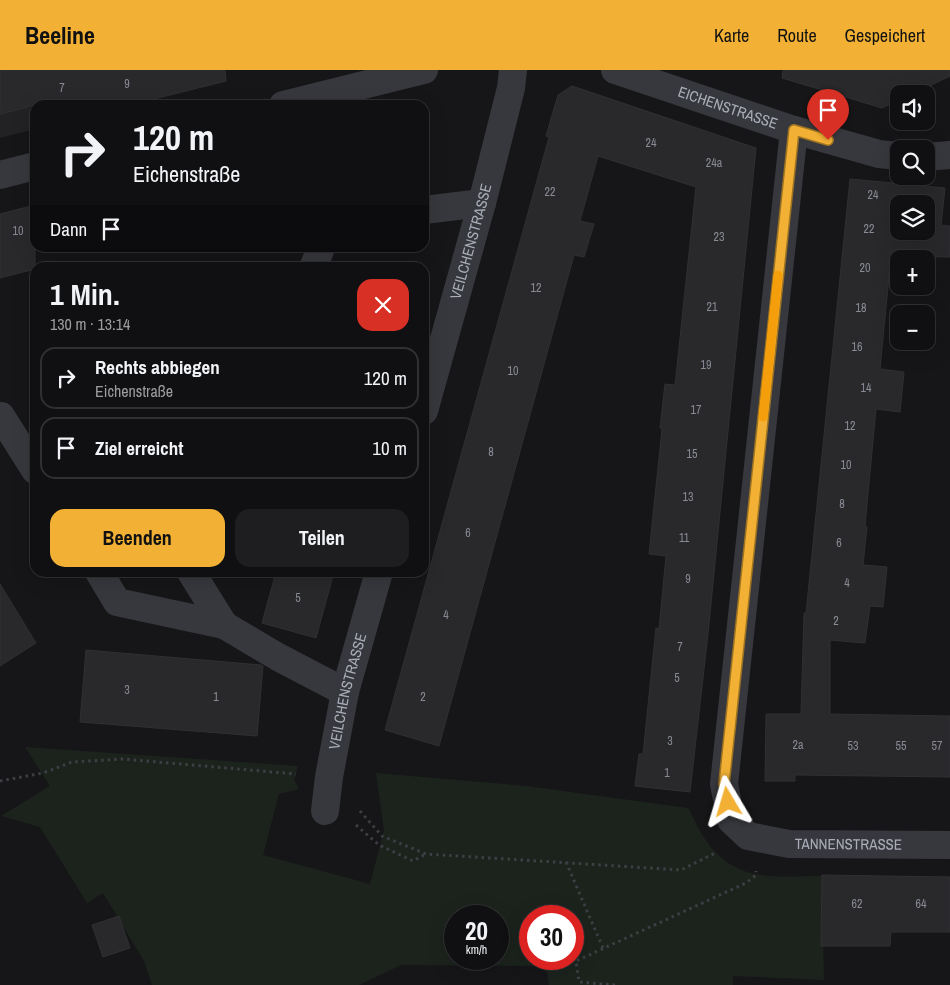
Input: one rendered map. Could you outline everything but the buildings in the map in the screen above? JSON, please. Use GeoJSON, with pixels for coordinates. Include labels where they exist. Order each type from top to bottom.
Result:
{"type":"FeatureCollection","features":[{"type":"Feature","properties":{"kind":"street"},"geometry":{"type":"LineString","coordinates":[[303,100],[424,70]]}},
{"type":"Feature","properties":{"kind":"street","name":"VEILCHENSTRASSE"},"geometry":{"type":"LineString","coordinates":[[429,393],[482,203],[511,88],[513,70]]}},
{"type":"Feature","properties":{"kind":"street","name":"EICHENSTRASSE"},"geometry":{"type":"LineString","coordinates":[[615,70],[794,130],[879,154],[890,155]]}},
{"type":"Feature","properties":{"kind":"street"},"geometry":{"type":"LineString","coordinates":[[748,836],[731,820],[724,784],[794,130]]}},
{"type":"Feature","properties":{"kind":"street"},"geometry":{"type":"LineString","coordinates":[[935,157],[950,156]]}},
{"type":"Feature","properties":{"kind":"street"},"geometry":{"type":"LineString","coordinates":[[0,175],[30,167]]}},
{"type":"Feature","properties":{"kind":"street"},"geometry":{"type":"LineString","coordinates":[[429,209],[482,203]]}},
{"type":"Feature","properties":{"kind":"street"},"geometry":{"type":"LineString","coordinates":[[1,416],[30,462]]}},
{"type":"Feature","properties":{"kind":"street"},"geometry":{"type":"LineString","coordinates":[[102,577],[117,602],[224,626],[345,692]]}},
{"type":"Feature","properties":{"kind":"street"},"geometry":{"type":"LineString","coordinates":[[194,577],[224,626]]}},
{"type":"Feature","properties":{"kind":"street","name":"VEILCHENSTRASSE"},"geometry":{"type":"LineString","coordinates":[[325,811],[329,777],[345,692],[378,577]]}},
{"type":"Feature","properties":{"kind":"street","name":"TANNENSTRASSE"},"geometry":{"type":"LineString","coordinates":[[748,836],[789,844],[950,845]]}},
{"type":"Feature","properties":{"kind":"path"},"geometry":{"type":"LineString","coordinates":[[0,781],[43,773],[72,762],[123,759],[329,777],[382,836],[426,854],[681,870],[748,836],[756,874],[746,883],[576,961],[578,982],[615,985]]}},
{"type":"Feature","properties":{"kind":"path"},"geometry":{"type":"LineString","coordinates":[[379,845],[413,861],[426,854]]}},
{"type":"Feature","properties":{"kind":"path"},"geometry":{"type":"LineString","coordinates":[[566,862],[603,948]]}},
{"type":"Feature","properties":{"kind":"shaded area"},"geometry":{"type":"Polygon","coordinates":[[[0,70],[20,70],[30,109],[30,130],[0,138],[0,70]]]}},
{"type":"Feature","properties":{"kind":"shaded area"},"geometry":{"type":"Polygon","coordinates":[[[25,747],[298,766],[294,780],[299,789],[279,794],[263,855],[370,884],[384,830],[376,773],[526,786],[688,808],[705,839],[717,854],[730,864],[757,874],[772,876],[822,876],[824,980],[733,976],[733,985],[549,985],[547,970],[584,970],[584,905],[519,905],[519,966],[509,966],[509,905],[444,905],[444,965],[401,965],[359,985],[152,985],[144,961],[103,893],[87,903],[40,827],[1,816],[50,786],[25,747]]]}},
{"type":"Feature","properties":{"kind":"slow traffic"},"geometry":{"type":"LineString","coordinates":[[763,417],[778,275]]}},
{"type":"Feature","properties":{"kind":"route"},"geometry":{"type":"LineString","coordinates":[[728,802],[724,784],[794,130],[828,140]]}}]}
